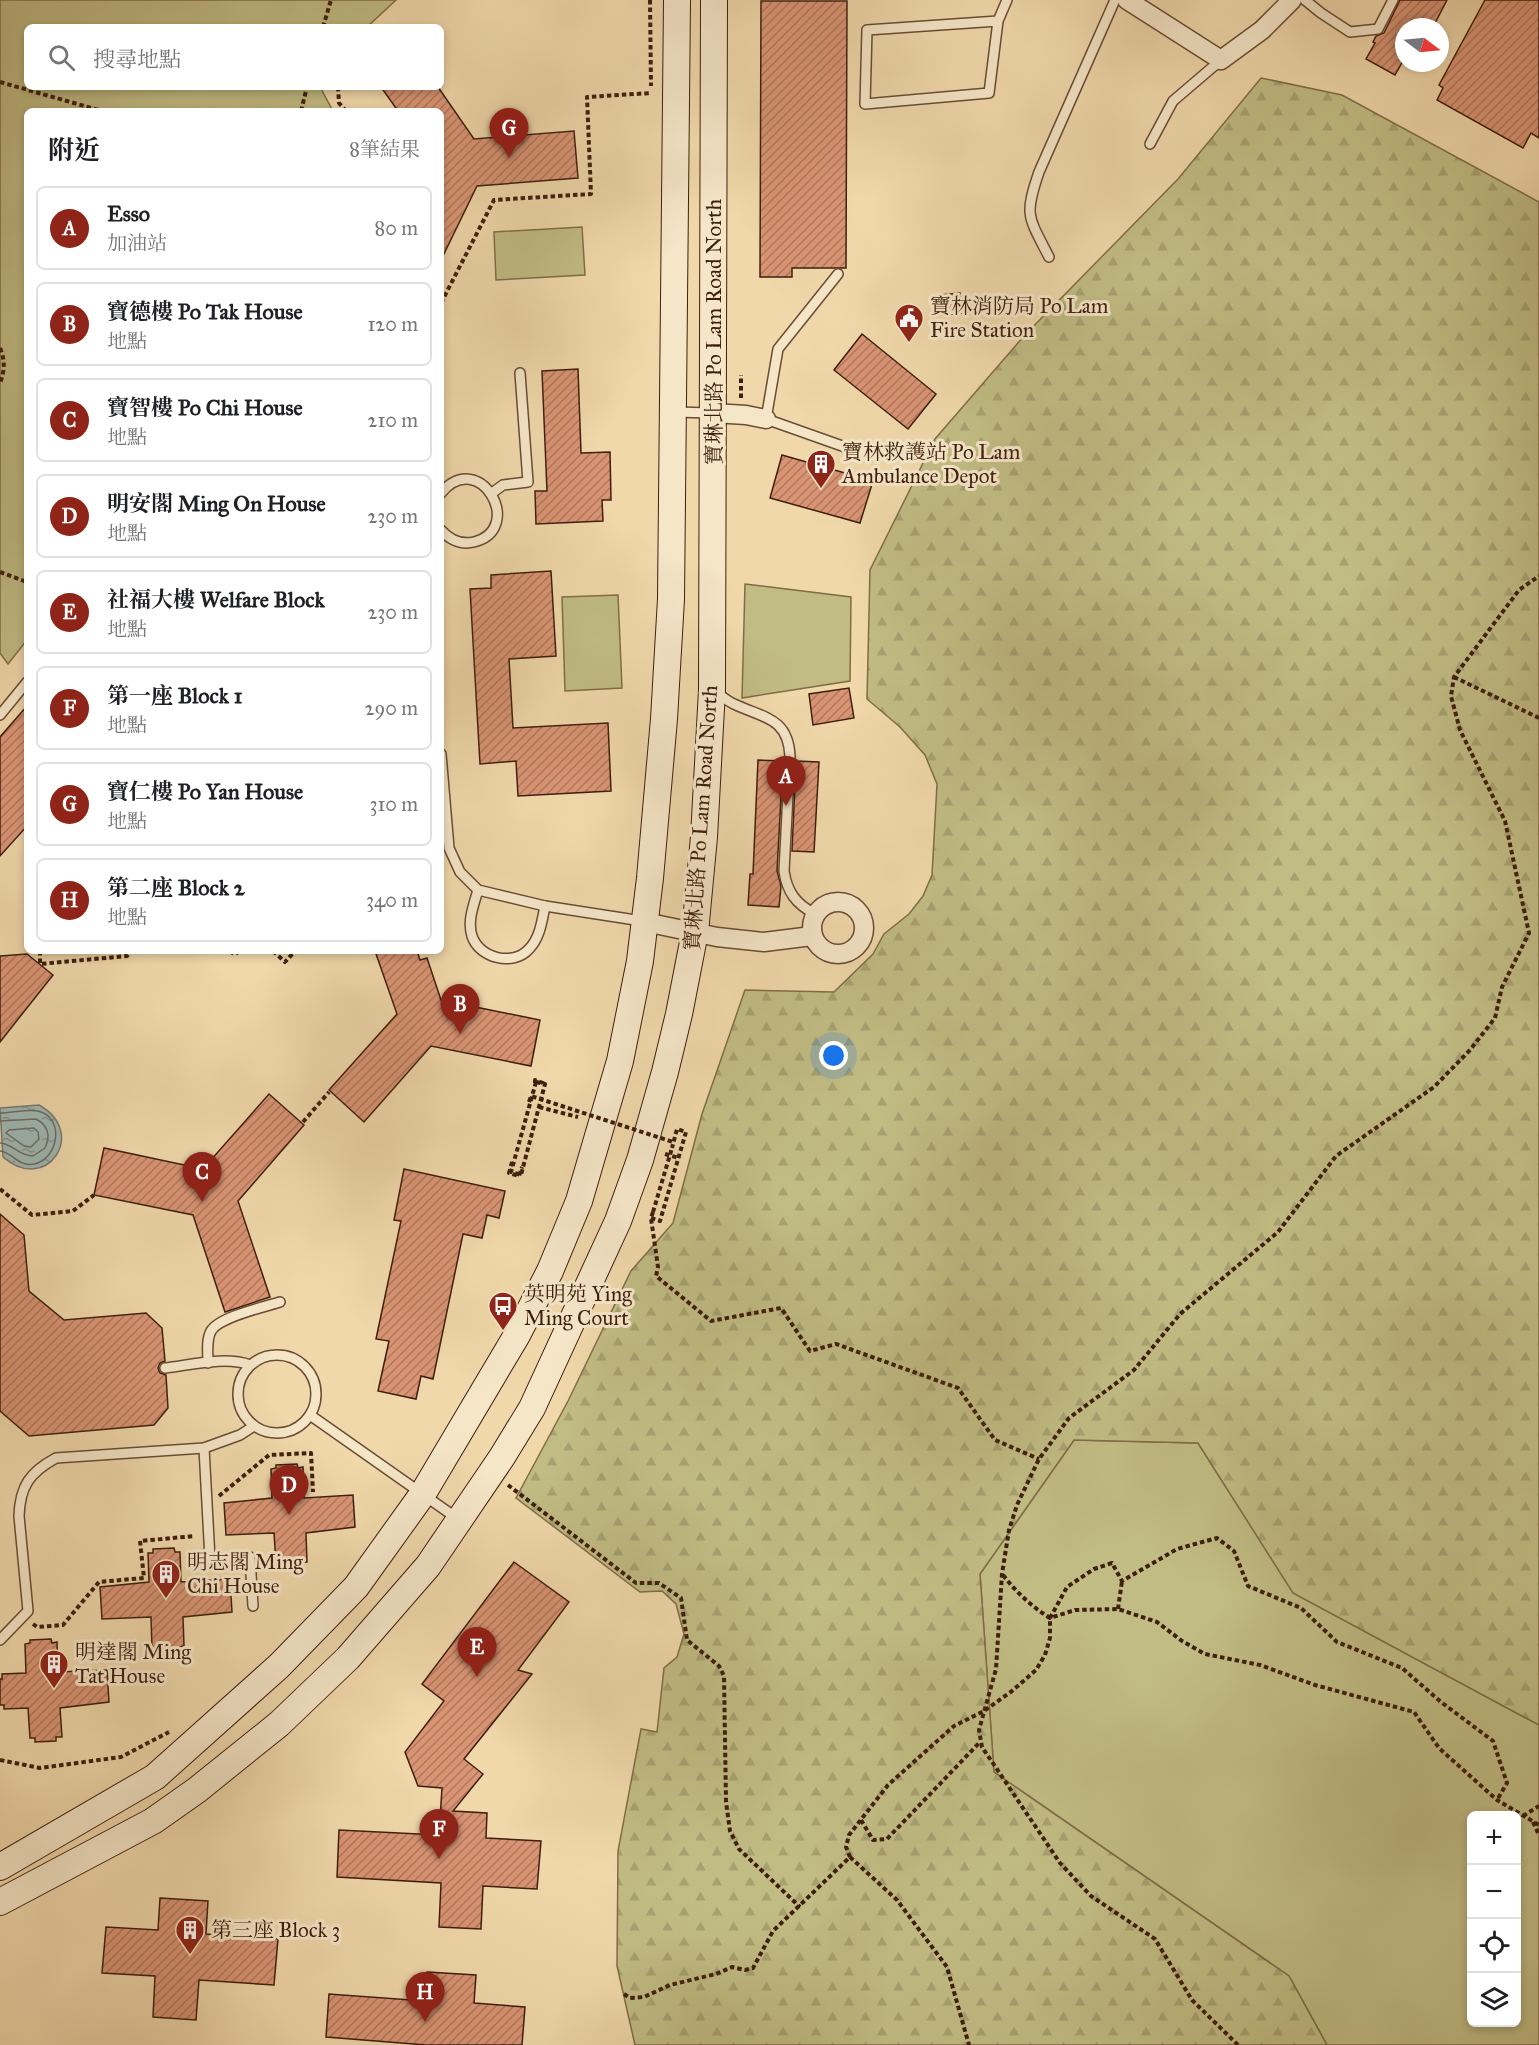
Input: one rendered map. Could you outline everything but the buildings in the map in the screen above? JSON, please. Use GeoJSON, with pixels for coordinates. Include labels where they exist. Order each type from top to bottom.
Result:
{"type":"FeatureCollection","features":[{"type":"Feature","properties":{"kind":"main road","name":"寶琳北路 Po Lam Road North"},"geometry":{"type":"LineString","coordinates":[[0,1867],[155,1777],[279,1666],[356,1587],[422,1495],[534,1305],[579,1201],[620,1061],[640,961],[650,878],[666,688],[671,599],[677,0]]}},
{"type":"Feature","properties":{"kind":"main road","name":"寶琳北路 Po Lam Road North"},"geometry":{"type":"LineString","coordinates":[[0,1902],[153,1821],[246,1752],[287,1717],[348,1658],[414,1582],[460,1520],[531,1408],[618,1221],[640,1160],[679,1014],[694,932],[704,837],[712,690],[714,0]]}},
{"type":"Feature","properties":{"kind":"street"},"geometry":{"type":"LineString","coordinates":[[1127,0],[1221,60],[1262,30],[1292,0]]}},
{"type":"Feature","properties":{"kind":"street"},"geometry":{"type":"LineString","coordinates":[[713,413],[766,419]]}},
{"type":"Feature","properties":{"kind":"street"},"geometry":{"type":"LineString","coordinates":[[837,901],[845,902],[858,911],[862,918],[863,933],[855,948],[839,955],[823,950],[812,936],[812,921],[815,914],[828,903],[837,901]]}},
{"type":"Feature","properties":{"kind":"street"},"geometry":{"type":"LineString","coordinates":[[645,922],[764,942],[812,936]]}},
{"type":"Feature","properties":{"kind":"lane"},"geometry":{"type":"LineString","coordinates":[[998,21],[867,30],[865,104],[989,93],[998,21],[1007,0]]}},
{"type":"Feature","properties":{"kind":"lane"},"geometry":{"type":"LineString","coordinates":[[1049,257],[1029,217],[1032,194],[1039,172],[1115,0]]}},
{"type":"Feature","properties":{"kind":"lane"},"geometry":{"type":"LineString","coordinates":[[1305,0],[1350,32],[1378,29],[1393,0]]}},
{"type":"Feature","properties":{"kind":"lane"},"geometry":{"type":"LineString","coordinates":[[1150,144],[1173,100],[1221,60]]}},
{"type":"Feature","properties":{"kind":"lane"},"geometry":{"type":"LineString","coordinates":[[838,274],[778,349],[766,419],[862,453]]}},
{"type":"Feature","properties":{"kind":"lane"},"geometry":{"type":"LineString","coordinates":[[492,493],[502,485],[528,482],[520,373]]}},
{"type":"Feature","properties":{"kind":"lane"},"geometry":{"type":"LineString","coordinates":[[673,412],[713,413]]}},
{"type":"Feature","properties":{"kind":"lane"},"geometry":{"type":"LineString","coordinates":[[444,490],[449,485],[467,480],[485,486],[492,493],[498,512],[492,531],[484,537],[466,543],[444,534]]}},
{"type":"Feature","properties":{"kind":"lane"},"geometry":{"type":"LineString","coordinates":[[0,714],[24,686]]}},
{"type":"Feature","properties":{"kind":"lane"},"geometry":{"type":"LineString","coordinates":[[712,690],[733,704],[770,718],[785,734],[790,756],[785,882],[796,901],[815,914]]}},
{"type":"Feature","properties":{"kind":"lane"},"geometry":{"type":"LineString","coordinates":[[444,789],[449,848],[460,872],[478,890],[545,906],[645,922]]}},
{"type":"Feature","properties":{"kind":"lane"},"geometry":{"type":"LineString","coordinates":[[478,890],[471,914],[472,936],[486,954],[508,960],[529,951],[540,931],[545,906]]}},
{"type":"Feature","properties":{"kind":"lane"},"geometry":{"type":"LineString","coordinates":[[208,1364],[208,1344],[212,1330],[223,1320],[280,1302]]}},
{"type":"Feature","properties":{"kind":"lane"},"geometry":{"type":"LineString","coordinates":[[272,1354],[291,1357],[307,1367],[316,1391],[315,1403],[310,1415],[302,1424],[293,1430],[272,1433],[254,1426],[245,1417],[240,1408],[238,1386],[250,1365],[272,1354]]}},
{"type":"Feature","properties":{"kind":"lane"},"geometry":{"type":"LineString","coordinates":[[165,1368],[238,1360],[250,1365]]}},
{"type":"Feature","properties":{"kind":"lane"},"geometry":{"type":"LineString","coordinates":[[310,1415],[460,1520]]}},
{"type":"Feature","properties":{"kind":"lane"},"geometry":{"type":"LineString","coordinates":[[0,1640],[28,1611],[19,1501],[32,1475],[43,1465],[56,1458],[204,1448],[240,1435],[254,1426]]}},
{"type":"Feature","properties":{"kind":"lane"},"geometry":{"type":"LineString","coordinates":[[204,1448],[210,1559],[250,1557],[253,1605]]}},
{"type":"Feature","properties":{"kind":"path"},"geometry":{"type":"LineString","coordinates":[[325,24],[331,0]]}},
{"type":"Feature","properties":{"kind":"path"},"geometry":{"type":"LineString","coordinates":[[0,82],[24,89]]}},
{"type":"Feature","properties":{"kind":"path"},"geometry":{"type":"LineString","coordinates":[[28,90],[91,108]]}},
{"type":"Feature","properties":{"kind":"path"},"geometry":{"type":"LineString","coordinates":[[302,108],[306,90]]}},
{"type":"Feature","properties":{"kind":"path"},"geometry":{"type":"LineString","coordinates":[[338,90],[339,103],[343,108]]}},
{"type":"Feature","properties":{"kind":"path"},"geometry":{"type":"LineString","coordinates":[[444,293],[494,200],[591,194],[587,97],[651,93]]}},
{"type":"Feature","properties":{"kind":"path"},"geometry":{"type":"LineString","coordinates":[[0,348],[4,356],[5,369],[0,383]]}},
{"type":"Feature","properties":{"kind":"path"},"geometry":{"type":"LineString","coordinates":[[0,572],[24,581]]}},
{"type":"Feature","properties":{"kind":"path"},"geometry":{"type":"LineString","coordinates":[[1238,2045],[1192,2000],[1155,1940],[1091,1896],[1060,1863],[982,1747],[979,1730],[996,1669],[1002,1574],[1009,1530],[1017,1505],[1039,1459],[1069,1418],[1134,1370],[1179,1314],[1278,1232],[1336,1156],[1434,1087],[1470,1050],[1495,1018],[1502,987],[1528,933],[1505,821],[1460,730],[1451,696],[1455,677],[1518,590],[1539,576]]}},
{"type":"Feature","properties":{"kind":"path"},"geometry":{"type":"LineString","coordinates":[[1455,677],[1539,718]]}},
{"type":"Feature","properties":{"kind":"path"},"geometry":{"type":"LineString","coordinates":[[40,954],[40,963],[127,956],[129,954]]}},
{"type":"Feature","properties":{"kind":"path"},"geometry":{"type":"LineString","coordinates":[[276,954],[285,962],[292,954]]}},
{"type":"Feature","properties":{"kind":"path"},"geometry":{"type":"LineString","coordinates":[[531,1097],[509,1173],[519,1176],[538,1100],[543,1083],[535,1080],[531,1097],[511,1172],[521,1174],[544,1084],[536,1082],[531,1097]]}},
{"type":"Feature","properties":{"kind":"path"},"geometry":{"type":"LineString","coordinates":[[303,1122],[329,1092]]}},
{"type":"Feature","properties":{"kind":"path"},"geometry":{"type":"LineString","coordinates":[[531,1097],[538,1100]]}},
{"type":"Feature","properties":{"kind":"path"},"geometry":{"type":"LineString","coordinates":[[531,1097],[673,1142]]}},
{"type":"Feature","properties":{"kind":"path"},"geometry":{"type":"LineString","coordinates":[[539,1107],[580,1118],[586,1110]]}},
{"type":"Feature","properties":{"kind":"path"},"geometry":{"type":"LineString","coordinates":[[651,1218],[660,1221],[686,1132],[676,1129],[651,1218],[658,1267],[656,1276],[711,1321],[781,1308],[810,1351],[836,1344],[958,1388],[995,1440],[1039,1459]]}},
{"type":"Feature","properties":{"kind":"path"},"geometry":{"type":"LineString","coordinates":[[663,1160],[665,1154],[679,1158]]}},
{"type":"Feature","properties":{"kind":"path"},"geometry":{"type":"LineString","coordinates":[[0,1189],[32,1215],[73,1211],[94,1195]]}},
{"type":"Feature","properties":{"kind":"path"},"geometry":{"type":"LineString","coordinates":[[217,1498],[269,1455],[311,1453],[313,1492]]}},
{"type":"Feature","properties":{"kind":"path"},"geometry":{"type":"LineString","coordinates":[[505,1483],[636,1583],[659,1583],[681,1598],[687,1640],[719,1666],[724,1676],[726,1802],[730,1831],[739,1849],[800,1907]]}},
{"type":"Feature","properties":{"kind":"path"},"geometry":{"type":"LineString","coordinates":[[24,1616],[37,1627],[63,1624],[99,1582],[144,1578],[141,1542],[208,1535]]}},
{"type":"Feature","properties":{"kind":"path"},"geometry":{"type":"LineString","coordinates":[[1122,1581],[1177,1549],[1217,1538],[1234,1551],[1248,1586],[1301,1608],[1336,1642],[1402,1668],[1441,1702],[1493,1741],[1507,1783],[1497,1800]]}},
{"type":"Feature","properties":{"kind":"path"},"geometry":{"type":"LineString","coordinates":[[969,2045],[947,1966],[897,1900],[850,1857],[846,1848],[849,1835],[888,1785],[954,1726],[984,1711],[1036,1670],[1045,1655],[1050,1638],[1050,1618],[1066,1587],[1094,1569],[1112,1563],[1122,1581],[1118,1609]]}},
{"type":"Feature","properties":{"kind":"path"},"geometry":{"type":"LineString","coordinates":[[1002,1574],[1024,1600],[1050,1618]]}},
{"type":"Feature","properties":{"kind":"path"},"geometry":{"type":"LineString","coordinates":[[1050,1618],[1075,1610],[1118,1609],[1157,1622],[1182,1641],[1205,1654],[1260,1665],[1315,1685],[1414,1712],[1440,1748],[1497,1800],[1539,1825]]}},
{"type":"Feature","properties":{"kind":"path"},"geometry":{"type":"LineString","coordinates":[[0,1760],[40,1768],[121,1757],[171,1730]]}},
{"type":"Feature","properties":{"kind":"path"},"geometry":{"type":"LineString","coordinates":[[861,1820],[873,1840],[887,1839],[981,1742]]}},
{"type":"Feature","properties":{"kind":"path"},"geometry":{"type":"LineString","coordinates":[[1523,1816],[1539,1806]]}},
{"type":"Feature","properties":{"kind":"path"},"geometry":{"type":"LineString","coordinates":[[1532,1821],[1539,1835]]}},
{"type":"Feature","properties":{"kind":"path"},"geometry":{"type":"LineString","coordinates":[[624,1994],[630,1998],[644,1996],[670,1985],[716,1974],[732,1967],[745,1970],[753,1968],[773,1931],[850,1857]]}},
{"type":"Feature","properties":{"kind":"green space"},"geometry":{"type":"Polygon","coordinates":[[[0,0],[396,0],[370,24],[24,24],[24,90],[322,90],[331,108],[24,108],[24,644],[8,664],[0,653],[0,0]]]}},
{"type":"Feature","properties":{"kind":"green space"},"geometry":{"type":"Polygon","coordinates":[[[1261,78],[1342,95],[1539,202],[1539,1725],[1293,1593],[1198,1443],[1074,1440],[980,1574],[994,1772],[1289,1976],[1327,2045],[635,2045],[617,1966],[618,1851],[641,1729],[657,1732],[664,1668],[677,1657],[684,1634],[676,1604],[662,1591],[640,1592],[516,1498],[568,1401],[631,1271],[673,1223],[702,1114],[745,990],[834,992],[873,954],[884,934],[909,914],[923,896],[932,875],[937,784],[925,755],[900,727],[867,699],[870,570],[935,439],[1023,337],[1178,179],[1261,78]]]}},
{"type":"Feature","properties":{"kind":"green space"},"geometry":{"type":"Polygon","coordinates":[[[582,227],[585,275],[496,280],[494,232],[582,227]]]}},
{"type":"Feature","properties":{"kind":"green space"},"geometry":{"type":"Polygon","coordinates":[[[745,584],[851,597],[850,681],[742,698],[745,584]]]}},
{"type":"Feature","properties":{"kind":"green space"},"geometry":{"type":"Polygon","coordinates":[[[618,595],[622,688],[565,691],[562,597],[618,595]]]}},
{"type":"Feature","properties":{"kind":"green space"},"geometry":{"type":"Polygon","coordinates":[[[1074,1440],[1198,1443],[1293,1593],[1539,1725],[1539,2045],[1327,2045],[1289,1976],[994,1772],[980,1574],[1074,1440]]]}},
{"type":"Feature","properties":{"kind":"water"},"geometry":{"type":"Polygon","coordinates":[[[39,1105],[54,1117],[61,1130],[61,1144],[56,1156],[46,1165],[34,1169],[19,1167],[3,1157],[0,1108],[39,1105]]]}},
{"type":"Feature","properties":{"kind":"place","name":"寶仁樓 Po Yan House"},"geometry":{"type":"Point","coordinates":[509,158]}},
{"type":"Feature","properties":{"kind":"place","name":"寶林消防局 Po Lam Fire Station"},"geometry":{"type":"Point","coordinates":[909,344]}},
{"type":"Feature","properties":{"kind":"place","name":"寶林救護站 Po Lam Ambulance Depot"},"geometry":{"type":"Point","coordinates":[821,490]}},
{"type":"Feature","properties":{"kind":"place","name":"Esso"},"geometry":{"type":"Point","coordinates":[786,806]}},
{"type":"Feature","properties":{"kind":"place","name":"寶德樓 Po Tak House"},"geometry":{"type":"Point","coordinates":[460,1034]}},
{"type":"Feature","properties":{"kind":"place","name":"寶智樓 Po Chi House"},"geometry":{"type":"Point","coordinates":[202,1202]}},
{"type":"Feature","properties":{"kind":"place","name":"英明苑 Ying Ming Court"},"geometry":{"type":"Point","coordinates":[503,1332]}},
{"type":"Feature","properties":{"kind":"place","name":"明安閣 Ming On House"},"geometry":{"type":"Point","coordinates":[289,1515]}},
{"type":"Feature","properties":{"kind":"place","name":"明志閣 Ming Chi House"},"geometry":{"type":"Point","coordinates":[166,1600]}},
{"type":"Feature","properties":{"kind":"place","name":"社福大樓 Welfare Block"},"geometry":{"type":"Point","coordinates":[477,1677]}},
{"type":"Feature","properties":{"kind":"place","name":"明達閣 Ming Tat House"},"geometry":{"type":"Point","coordinates":[54,1690]}},
{"type":"Feature","properties":{"kind":"place","name":"第一座 Block 1"},"geometry":{"type":"Point","coordinates":[439,1859]}},
{"type":"Feature","properties":{"kind":"place","name":"第三座 Block 3"},"geometry":{"type":"Point","coordinates":[190,1956]}},
{"type":"Feature","properties":{"kind":"place","name":"第二座 Block 2"},"geometry":{"type":"Point","coordinates":[425,2022]}}]}
